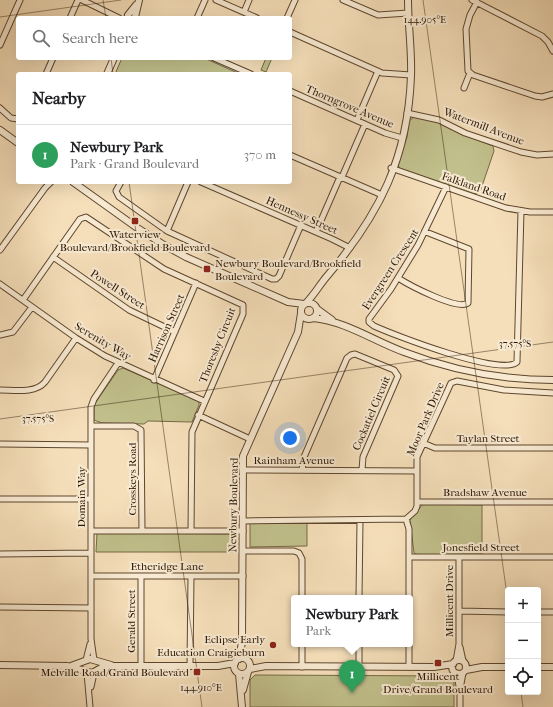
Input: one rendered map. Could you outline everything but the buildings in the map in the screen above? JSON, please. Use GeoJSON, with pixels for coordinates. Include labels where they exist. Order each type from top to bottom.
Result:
{"type":"FeatureCollection","features":[{"type":"Feature","properties":{"kind":"street"},"geometry":{"type":"LineString","coordinates":[[0,45],[20,0]]}},
{"type":"Feature","properties":{"kind":"street"},"geometry":{"type":"LineString","coordinates":[[71,16],[78,0]]}},
{"type":"Feature","properties":{"kind":"street"},"geometry":{"type":"LineString","coordinates":[[82,0],[117,16],[127,16],[138,2]]}},
{"type":"Feature","properties":{"kind":"street"},"geometry":{"type":"LineString","coordinates":[[198,16],[205,0]]}},
{"type":"Feature","properties":{"kind":"street"},"geometry":{"type":"LineString","coordinates":[[216,0],[253,16]]}},
{"type":"Feature","properties":{"kind":"street"},"geometry":{"type":"LineString","coordinates":[[244,12],[249,0]]}},
{"type":"Feature","properties":{"kind":"street"},"geometry":{"type":"LineString","coordinates":[[288,16],[295,0]]}},
{"type":"Feature","properties":{"kind":"street"},"geometry":{"type":"LineString","coordinates":[[343,0],[378,15],[408,14]]}},
{"type":"Feature","properties":{"kind":"street"},"geometry":{"type":"LineString","coordinates":[[300,313],[305,304],[317,291],[350,248],[370,219],[387,184],[400,150],[407,114],[411,75],[408,0]]}},
{"type":"Feature","properties":{"kind":"street"},"geometry":{"type":"LineString","coordinates":[[553,51],[548,42],[542,36],[474,1],[466,29],[467,68],[470,73],[535,96],[542,97],[553,94]]}},
{"type":"Feature","properties":{"kind":"street"},"geometry":{"type":"LineString","coordinates":[[135,16],[138,2]]}},
{"type":"Feature","properties":{"kind":"street"},"geometry":{"type":"LineString","coordinates":[[292,33],[378,71],[387,74],[411,75]]}},
{"type":"Feature","properties":{"kind":"street"},"geometry":{"type":"LineString","coordinates":[[47,72],[52,60]]}},
{"type":"Feature","properties":{"kind":"street"},"geometry":{"type":"LineString","coordinates":[[108,72],[113,60]]}},
{"type":"Feature","properties":{"kind":"street"},"geometry":{"type":"LineString","coordinates":[[218,60],[244,72]]}},
{"type":"Feature","properties":{"kind":"street"},"geometry":{"type":"LineString","coordinates":[[357,120],[378,71]]}},
{"type":"Feature","properties":{"kind":"street"},"geometry":{"type":"LineString","coordinates":[[464,88],[470,73]]}},
{"type":"Feature","properties":{"kind":"street","name":"Thorngrove Avenue"},"geometry":{"type":"LineString","coordinates":[[292,92],[365,124],[402,138]]}},
{"type":"Feature","properties":{"kind":"street"},"geometry":{"type":"LineString","coordinates":[[0,108],[11,118],[16,119]]}},
{"type":"Feature","properties":{"kind":"street","name":"Watermill Avenue"},"geometry":{"type":"LineString","coordinates":[[407,114],[439,120],[465,133],[521,152],[537,155],[553,154]]}},
{"type":"Feature","properties":{"kind":"street"},"geometry":{"type":"LineString","coordinates":[[316,232],[365,124]]}},
{"type":"Feature","properties":{"kind":"street"},"geometry":{"type":"LineString","coordinates":[[0,130],[16,142]]}},
{"type":"Feature","properties":{"kind":"street"},"geometry":{"type":"LineString","coordinates":[[292,156],[382,195]]}},
{"type":"Feature","properties":{"kind":"street","name":"Falkland Road"},"geometry":{"type":"LineString","coordinates":[[393,169],[506,208],[521,211],[553,212]]}},
{"type":"Feature","properties":{"kind":"street"},"geometry":{"type":"LineString","coordinates":[[44,188],[45,184]]}},
{"type":"Feature","properties":{"kind":"street"},"geometry":{"type":"LineString","coordinates":[[0,250],[44,188],[49,184]]}},
{"type":"Feature","properties":{"kind":"street"},"geometry":{"type":"LineString","coordinates":[[76,184],[136,227],[186,257],[288,302],[305,304],[311,303],[333,321]]}},
{"type":"Feature","properties":{"kind":"street"},"geometry":{"type":"LineString","coordinates":[[120,184],[116,193],[119,197],[167,231],[272,279],[276,279],[279,276],[301,225]]}},
{"type":"Feature","properties":{"kind":"street"},"geometry":{"type":"LineString","coordinates":[[167,231],[187,184]]}},
{"type":"Feature","properties":{"kind":"street","name":"Hennessy Street"},"geometry":{"type":"LineString","coordinates":[[206,184],[350,248]]}},
{"type":"Feature","properties":{"kind":"street","name":"Evergreen Crescent"},"geometry":{"type":"LineString","coordinates":[[446,187],[426,232],[398,278],[370,316],[369,320],[371,324],[410,342],[440,352],[486,362],[514,364],[518,360],[521,211]]}},
{"type":"Feature","properties":{"kind":"street","name":"Thoresby Circuit"},"geometry":{"type":"LineString","coordinates":[[23,300],[80,219],[86,217],[152,262],[196,284],[240,303],[244,309],[191,434],[191,531]]}},
{"type":"Feature","properties":{"kind":"street"},"geometry":{"type":"LineString","coordinates":[[398,278],[423,292],[460,305],[468,303],[469,249],[426,232]]}},
{"type":"Feature","properties":{"kind":"street","name":"Powell Street"},"geometry":{"type":"LineString","coordinates":[[53,257],[129,310],[175,332]]}},
{"type":"Feature","properties":{"kind":"street","name":"Serenity Way"},"geometry":{"type":"LineString","coordinates":[[0,284],[76,338],[118,363],[204,401]]}},
{"type":"Feature","properties":{"kind":"street","name":"Harrison Street"},"geometry":{"type":"LineString","coordinates":[[154,380],[196,284]]}},
{"type":"Feature","properties":{"kind":"street"},"geometry":{"type":"LineString","coordinates":[[312,318],[316,314],[317,291]]}},
{"type":"Feature","properties":{"kind":"street"},"geometry":{"type":"LineString","coordinates":[[288,302],[304,318],[333,321],[404,352],[447,366],[506,377],[553,380]]}},
{"type":"Feature","properties":{"kind":"street"},"geometry":{"type":"LineString","coordinates":[[0,335],[13,332],[32,307]]}},
{"type":"Feature","properties":{"kind":"street","name":"Newbury Boulevard"},"geometry":{"type":"LineString","coordinates":[[242,707],[242,692],[237,666],[242,642],[243,456],[298,332],[300,313]]}},
{"type":"Feature","properties":{"kind":"street","name":"Newbury Boulevard"},"geometry":{"type":"LineString","coordinates":[[298,332],[312,318]]}},
{"type":"Feature","properties":{"kind":"street"},"geometry":{"type":"LineString","coordinates":[[0,390],[32,390],[42,386],[76,338]]}},
{"type":"Feature","properties":{"kind":"street","name":"Cockatiel Circuit"},"geometry":{"type":"LineString","coordinates":[[302,470],[304,457],[347,358],[355,354],[394,370],[398,376],[363,457],[362,470]]}},
{"type":"Feature","properties":{"kind":"street","name":"Domain Way"},"geometry":{"type":"LineString","coordinates":[[95,661],[91,639],[91,404],[118,363]]}},
{"type":"Feature","properties":{"kind":"street","name":"Moor Park Drive"},"geometry":{"type":"LineString","coordinates":[[417,502],[417,457],[450,384],[453,381],[504,390],[553,392]]}},
{"type":"Feature","properties":{"kind":"street"},"geometry":{"type":"LineString","coordinates":[[198,415],[250,439]]}},
{"type":"Feature","properties":{"kind":"street","name":"Crosskeys Road"},"geometry":{"type":"LineString","coordinates":[[91,426],[134,426],[141,430],[142,531]]}},
{"type":"Feature","properties":{"kind":"street"},"geometry":{"type":"LineString","coordinates":[[0,444],[91,445]]}},
{"type":"Feature","properties":{"kind":"street","name":"Taylan Street"},"geometry":{"type":"LineString","coordinates":[[423,444],[435,448],[553,448]]}},
{"type":"Feature","properties":{"kind":"street","name":"Rainham Avenue"},"geometry":{"type":"LineString","coordinates":[[243,470],[417,470]]}},
{"type":"Feature","properties":{"kind":"street"},"geometry":{"type":"LineString","coordinates":[[0,499],[91,499]]}},
{"type":"Feature","properties":{"kind":"street"},"geometry":{"type":"LineString","coordinates":[[243,521],[406,519],[415,511],[417,502]]}},
{"type":"Feature","properties":{"kind":"street","name":"Bradshaw Avenue"},"geometry":{"type":"LineString","coordinates":[[417,502],[553,502]]}},
{"type":"Feature","properties":{"kind":"street"},"geometry":{"type":"LineString","coordinates":[[406,519],[409,529],[409,595]]}},
{"type":"Feature","properties":{"kind":"street"},"geometry":{"type":"LineString","coordinates":[[360,520],[360,595]]}},
{"type":"Feature","properties":{"kind":"street"},"geometry":{"type":"LineString","coordinates":[[91,531],[242,531]]}},
{"type":"Feature","properties":{"kind":"street"},"geometry":{"type":"LineString","coordinates":[[242,550],[294,551],[300,553],[302,559],[302,595]]}},
{"type":"Feature","properties":{"kind":"street"},"geometry":{"type":"LineString","coordinates":[[0,554],[91,553]]}},
{"type":"Feature","properties":{"kind":"street","name":"Jonesfield Street"},"geometry":{"type":"LineString","coordinates":[[409,557],[553,557]]}},
{"type":"Feature","properties":{"kind":"street","name":"Millicent Drive"},"geometry":{"type":"LineString","coordinates":[[460,557],[460,707]]}},
{"type":"Feature","properties":{"kind":"street","name":"Etheridge Lane"},"geometry":{"type":"LineString","coordinates":[[91,576],[243,576]]}},
{"type":"Feature","properties":{"kind":"street","name":"Gerald Street"},"geometry":{"type":"LineString","coordinates":[[141,576],[141,666]]}},
{"type":"Feature","properties":{"kind":"street"},"geometry":{"type":"LineString","coordinates":[[190,666],[191,576]]}},
{"type":"Feature","properties":{"kind":"street"},"geometry":{"type":"LineString","coordinates":[[0,607],[91,608]]}},
{"type":"Feature","properties":{"kind":"street"},"geometry":{"type":"LineString","coordinates":[[459,611],[505,612]]}},
{"type":"Feature","properties":{"kind":"street"},"geometry":{"type":"LineString","coordinates":[[541,612],[553,612]]}},
{"type":"Feature","properties":{"kind":"street","name":"Domain Way"},"geometry":{"type":"LineString","coordinates":[[85,661],[91,639]]}},
{"type":"Feature","properties":{"kind":"street","name":"Newbury Boulevard"},"geometry":{"type":"LineString","coordinates":[[242,642],[248,666],[242,692]]}},
{"type":"Feature","properties":{"kind":"street"},"geometry":{"type":"LineString","coordinates":[[302,647],[302,667]]}},
{"type":"Feature","properties":{"kind":"street"},"geometry":{"type":"LineString","coordinates":[[359,647],[359,667]]}},
{"type":"Feature","properties":{"kind":"street"},"geometry":{"type":"LineString","coordinates":[[409,647],[409,667]]}},
{"type":"Feature","properties":{"kind":"street"},"geometry":{"type":"LineString","coordinates":[[85,661],[90,692],[90,707]]}},
{"type":"Feature","properties":{"kind":"street"},"geometry":{"type":"LineString","coordinates":[[67,666],[85,661],[95,661],[114,666],[505,667]]}},
{"type":"Feature","properties":{"kind":"street"},"geometry":{"type":"LineString","coordinates":[[90,692],[98,665],[95,661]]}},
{"type":"Feature","properties":{"kind":"street"},"geometry":{"type":"LineString","coordinates":[[0,665],[67,666],[86,671],[95,671],[114,666]]}},
{"type":"Feature","properties":{"kind":"street"},"geometry":{"type":"LineString","coordinates":[[237,666],[248,666]]}},
{"type":"Feature","properties":{"kind":"street"},"geometry":{"type":"LineString","coordinates":[[541,667],[553,667]]}},
{"type":"Feature","properties":{"kind":"shaded area"},"geometry":{"type":"Polygon","coordinates":[[[121,60],[208,60],[236,72],[116,72],[121,60]]]}},
{"type":"Feature","properties":{"kind":"shaded area"},"geometry":{"type":"Polygon","coordinates":[[[265,60],[271,60],[266,72],[261,70],[265,60]]]}},
{"type":"Feature","properties":{"kind":"shaded area"},"geometry":{"type":"Polygon","coordinates":[[[414,117],[438,122],[464,135],[493,146],[494,151],[480,192],[474,194],[399,168],[398,163],[407,137],[409,121],[414,117]]]}},
{"type":"Feature","properties":{"kind":"shaded area"},"geometry":{"type":"Polygon","coordinates":[[[123,368],[199,401],[199,405],[192,422],[148,421],[144,424],[102,423],[94,420],[94,405],[118,370],[123,368]]]}},
{"type":"Feature","properties":{"kind":"shaded area"},"geometry":{"type":"Polygon","coordinates":[[[423,504],[482,505],[482,554],[418,555],[414,553],[410,520],[423,504]]]}},
{"type":"Feature","properties":{"kind":"shaded area"},"geometry":{"type":"Polygon","coordinates":[[[250,523],[307,523],[307,546],[250,547],[250,523]]]}},
{"type":"Feature","properties":{"kind":"shaded area"},"geometry":{"type":"Polygon","coordinates":[[[97,533],[235,534],[235,552],[96,552],[97,533]]]}},
{"type":"Feature","properties":{"kind":"shaded area"},"geometry":{"type":"Polygon","coordinates":[[[255,675],[449,676],[454,681],[454,707],[250,707],[250,680],[255,675]]]}},
{"type":"Feature","properties":{"kind":"place","name":"Waterview Boulevard/Brookfield Boulevard"},"geometry":{"type":"Point","coordinates":[135,221]}},
{"type":"Feature","properties":{"kind":"place","name":"Newbury Boulevard/Brookfield Boulevard"},"geometry":{"type":"Point","coordinates":[207,269]}},
{"type":"Feature","properties":{"kind":"place","name":"Eclipse Early Education Craigieburn"},"geometry":{"type":"Point","coordinates":[273,645]}},
{"type":"Feature","properties":{"kind":"place","name":"Millicent Drive/Grand Boulevard"},"geometry":{"type":"Point","coordinates":[438,663]}},
{"type":"Feature","properties":{"kind":"place","name":"Melville Road/Grand Boulevard"},"geometry":{"type":"Point","coordinates":[197,672]}},
{"type":"Feature","properties":{"kind":"place","name":"Newbury Park"},"geometry":{"type":"Point","coordinates":[352,693]}}]}
